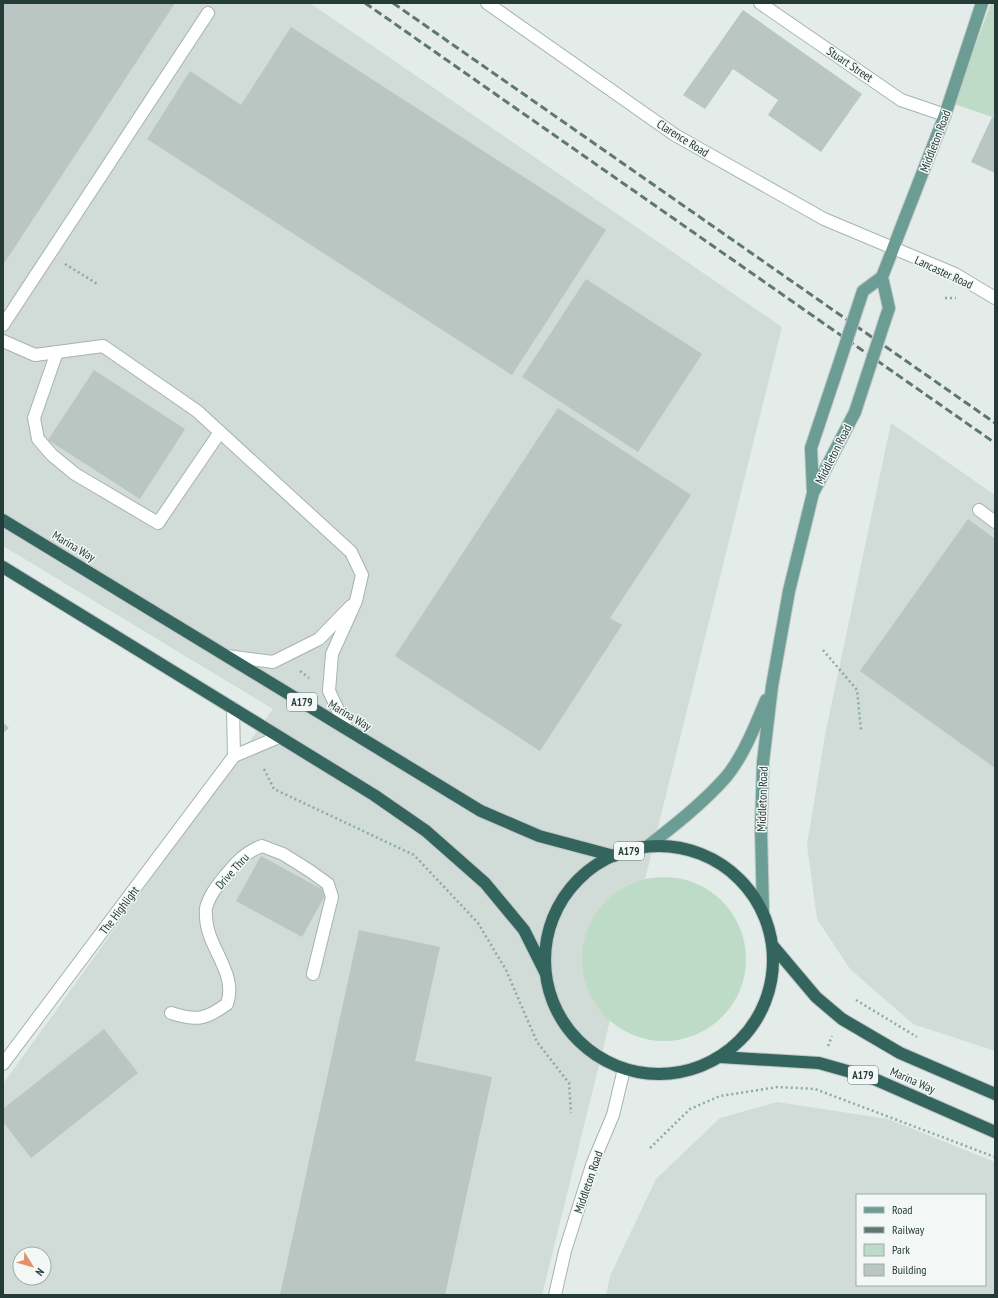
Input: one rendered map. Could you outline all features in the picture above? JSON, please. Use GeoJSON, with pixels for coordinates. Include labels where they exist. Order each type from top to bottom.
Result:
{"type":"FeatureCollection","features":[{"type":"Feature","properties":{"kind":"highway","name":"Marina Way"},"geometry":{"type":"LineString","coordinates":[[3,520],[481,812],[539,836],[614,856]]}},
{"type":"Feature","properties":{"kind":"highway","name":"A179"},"geometry":{"type":"LineString","coordinates":[[3,568],[374,795],[426,831],[485,883],[524,930],[546,973],[554,1005],[570,1033],[594,1055],[624,1069],[657,1075],[690,1071],[720,1057],[745,1036],[763,1009],[772,978],[773,946],[763,912],[743,882],[716,861],[683,848],[648,846],[614,856],[583,875],[560,903],[547,937],[546,973]]}},
{"type":"Feature","properties":{"kind":"highway","name":"Marina Way"},"geometry":{"type":"LineString","coordinates":[[773,946],[816,997],[842,1019],[900,1052],[995,1094]]}},
{"type":"Feature","properties":{"kind":"highway","name":"Marina Way"},"geometry":{"type":"LineString","coordinates":[[720,1057],[819,1062],[872,1078],[995,1132]]}},
{"type":"Feature","properties":{"kind":"main road","name":"Middleton Road"},"geometry":{"type":"LineString","coordinates":[[763,912],[761,830],[763,776],[772,686],[789,591],[813,493],[855,412],[889,308],[882,277],[945,115],[982,3]]}},
{"type":"Feature","properties":{"kind":"main road","name":"Middleton Road"},"geometry":{"type":"LineString","coordinates":[[813,493],[811,448],[859,303],[864,291],[882,277]]}},
{"type":"Feature","properties":{"kind":"main road","name":"Middleton Road"},"geometry":{"type":"LineString","coordinates":[[648,846],[681,821],[727,776],[752,733],[772,686]]}},
{"type":"Feature","properties":{"kind":"street","name":"Clarence Road"},"geometry":{"type":"LineString","coordinates":[[487,3],[676,135],[700,150],[824,220],[892,249]]}},
{"type":"Feature","properties":{"kind":"street","name":"Stuart Street"},"geometry":{"type":"LineString","coordinates":[[760,3],[902,100],[945,115]]}},
{"type":"Feature","properties":{"kind":"street"},"geometry":{"type":"LineString","coordinates":[[3,325],[208,13]]}},
{"type":"Feature","properties":{"kind":"street","name":"Lancaster Road"},"geometry":{"type":"LineString","coordinates":[[892,249],[955,274],[995,298]]}},
{"type":"Feature","properties":{"kind":"street"},"geometry":{"type":"LineString","coordinates":[[3,341],[35,354],[104,346],[198,411],[351,552],[362,575],[356,601],[332,654],[329,691],[347,729]]}},
{"type":"Feature","properties":{"kind":"street"},"geometry":{"type":"LineString","coordinates":[[57,352],[34,418],[38,440],[52,455],[74,474],[158,523],[220,432]]}},
{"type":"Feature","properties":{"kind":"street"},"geometry":{"type":"LineString","coordinates":[[979,510],[995,522]]}},
{"type":"Feature","properties":{"kind":"street"},"geometry":{"type":"LineString","coordinates":[[227,656],[273,662],[319,639],[356,601]]}},
{"type":"Feature","properties":{"kind":"street"},"geometry":{"type":"LineString","coordinates":[[233,708],[234,756],[279,737]]}},
{"type":"Feature","properties":{"kind":"street","name":"The Highlight"},"geometry":{"type":"LineString","coordinates":[[3,1064],[234,756]]}},
{"type":"Feature","properties":{"kind":"street","name":"Drive Thru"},"geometry":{"type":"LineString","coordinates":[[171,1013],[190,1019],[205,1017],[227,1004],[231,995],[230,979],[207,928],[206,906],[216,887],[236,862],[249,851],[262,846],[283,854],[328,884],[332,897],[313,974]]}},
{"type":"Feature","properties":{"kind":"street","name":"Middleton Road"},"geometry":{"type":"LineString","coordinates":[[555,1295],[565,1251],[592,1165],[613,1115],[624,1069]]}},
{"type":"Feature","properties":{"kind":"path"},"geometry":{"type":"LineString","coordinates":[[50,253],[99,285]]}},
{"type":"Feature","properties":{"kind":"path"},"geometry":{"type":"LineString","coordinates":[[823,650],[857,690],[861,730]]}},
{"type":"Feature","properties":{"kind":"path"},"geometry":{"type":"LineString","coordinates":[[295,668],[309,678]]}},
{"type":"Feature","properties":{"kind":"path"},"geometry":{"type":"LineString","coordinates":[[264,769],[274,789],[414,855],[478,923],[506,970],[537,1042],[569,1083],[571,1113]]}},
{"type":"Feature","properties":{"kind":"path"},"geometry":{"type":"LineString","coordinates":[[856,1000],[919,1038]]}},
{"type":"Feature","properties":{"kind":"path"},"geometry":{"type":"LineString","coordinates":[[826,1051],[833,1035]]}},
{"type":"Feature","properties":{"kind":"path"},"geometry":{"type":"LineString","coordinates":[[650,1148],[690,1110],[720,1096],[778,1088],[815,1089],[995,1157]]}},
{"type":"Feature","properties":{"kind":"shaded area"},"geometry":{"type":"Polygon","coordinates":[[[3,3],[310,3],[782,327],[542,1295],[3,1295],[3,1084],[273,709],[3,546],[3,3]]]}},
{"type":"Feature","properties":{"kind":"shaded area"},"geometry":{"type":"Polygon","coordinates":[[[891,423],[995,495],[995,1051],[913,1024],[850,969],[817,919],[807,845],[825,735],[891,423]]]}},
{"type":"Feature","properties":{"kind":"shaded area"},"geometry":{"type":"Polygon","coordinates":[[[777,1102],[888,1119],[995,1162],[995,1295],[606,1295],[610,1276],[656,1179],[720,1118],[777,1102]]]}},
{"type":"Feature","properties":{"kind":"green space"},"geometry":{"type":"Polygon","coordinates":[[[991,3],[995,3],[995,118],[954,104],[991,3]]]}},
{"type":"Feature","properties":{"kind":"green space"},"geometry":{"type":"Polygon","coordinates":[[[656,877],[672,877],[688,880],[703,886],[716,895],[728,907],[737,920],[743,935],[746,959],[745,975],[737,998],[728,1011],[716,1023],[703,1032],[688,1038],[672,1041],[656,1041],[640,1038],[625,1032],[612,1023],[600,1011],[591,998],[585,983],[582,967],[582,951],[585,935],[591,920],[600,907],[612,895],[625,886],[640,880],[656,877]]]}},
{"type":"Feature","properties":{"kind":"building"},"geometry":{"type":"Polygon","coordinates":[[[3,3],[175,3],[3,265],[3,3]]]}},
{"type":"Feature","properties":{"kind":"building"},"geometry":{"type":"Polygon","coordinates":[[[743,10],[862,94],[821,152],[768,115],[778,100],[733,69],[705,109],[683,95],[743,10]]]}},
{"type":"Feature","properties":{"kind":"building"},"geometry":{"type":"Polygon","coordinates":[[[291,27],[606,230],[512,375],[147,139],[190,71],[241,105],[291,27]]]}},
{"type":"Feature","properties":{"kind":"building"},"geometry":{"type":"Polygon","coordinates":[[[992,117],[995,118],[995,173],[971,162],[992,117]]]}},
{"type":"Feature","properties":{"kind":"building"},"geometry":{"type":"Polygon","coordinates":[[[586,279],[702,354],[638,452],[522,377],[586,279]]]}},
{"type":"Feature","properties":{"kind":"building"},"geometry":{"type":"Polygon","coordinates":[[[94,370],[185,429],[140,499],[48,440],[94,370]]]}},
{"type":"Feature","properties":{"kind":"building"},"geometry":{"type":"Polygon","coordinates":[[[558,408],[691,495],[610,618],[622,625],[540,751],[395,656],[558,408]]]}},
{"type":"Feature","properties":{"kind":"building"},"geometry":{"type":"Polygon","coordinates":[[[968,519],[995,539],[995,768],[860,671],[968,519]]]}},
{"type":"Feature","properties":{"kind":"building"},"geometry":{"type":"Polygon","coordinates":[[[3,722],[9,728],[3,733],[3,722]]]}},
{"type":"Feature","properties":{"kind":"building"},"geometry":{"type":"Polygon","coordinates":[[[261,856],[327,892],[302,937],[236,901],[261,856]]]}},
{"type":"Feature","properties":{"kind":"building"},"geometry":{"type":"Polygon","coordinates":[[[359,930],[440,947],[415,1061],[492,1077],[445,1295],[280,1295],[359,930]]]}},
{"type":"Feature","properties":{"kind":"building"},"geometry":{"type":"Polygon","coordinates":[[[104,1029],[138,1073],[31,1158],[3,1122],[3,1109],[104,1029]]]}},
{"type":"Feature","properties":{"kind":"railway"},"geometry":{"type":"LineString","coordinates":[[365,3],[995,443]]}},
{"type":"Feature","properties":{"kind":"railway"},"geometry":{"type":"LineString","coordinates":[[393,3],[995,423]]}}]}
